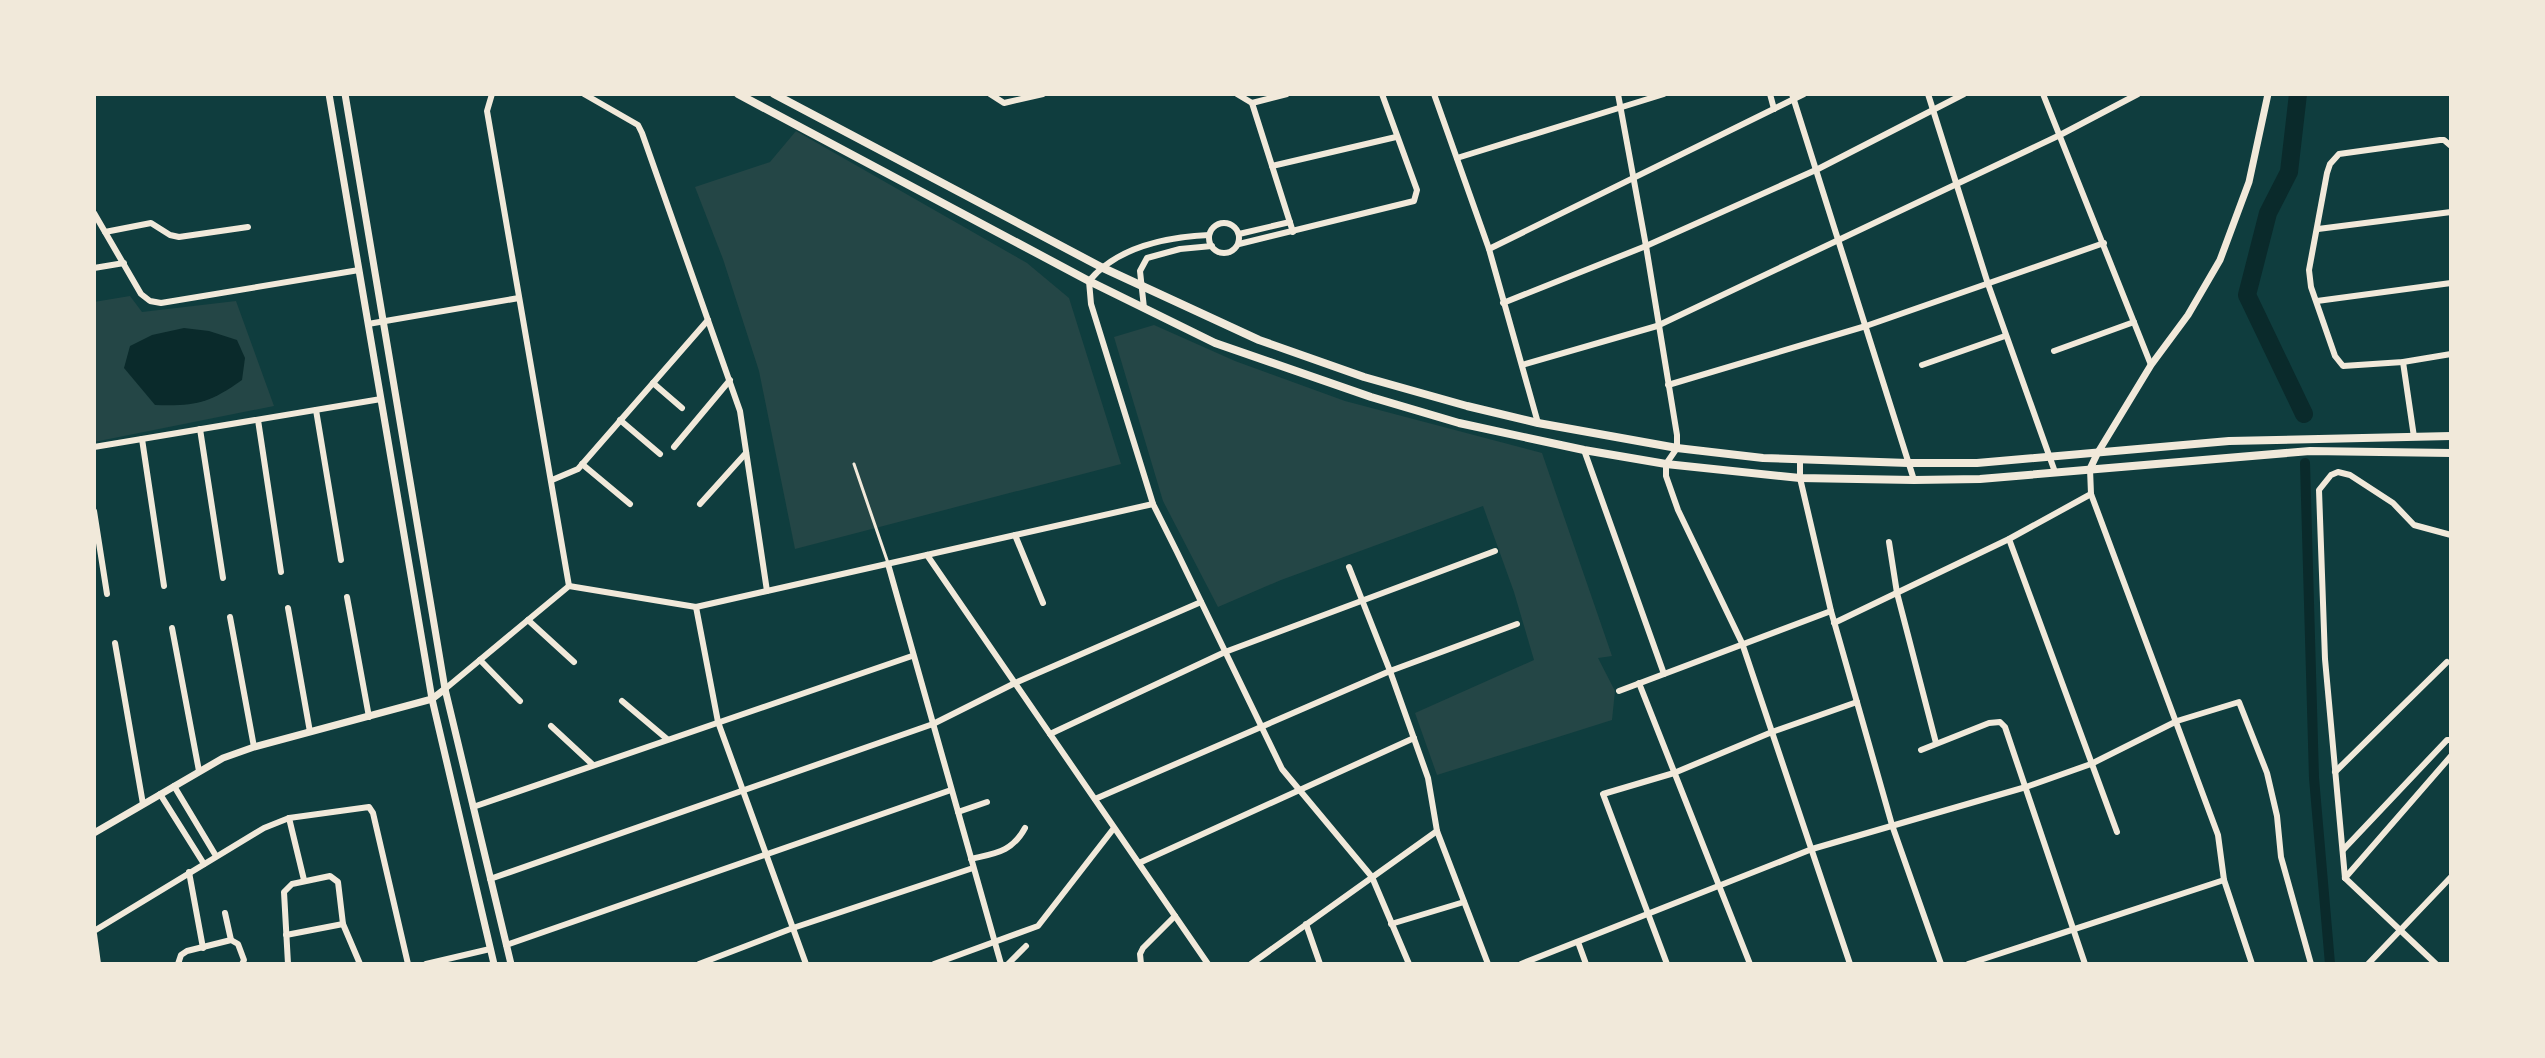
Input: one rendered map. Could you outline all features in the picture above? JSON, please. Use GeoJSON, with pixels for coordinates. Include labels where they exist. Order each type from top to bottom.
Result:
{"type":"FeatureCollection","features":[{"type":"Feature","properties":{"kind":"main road"},"geometry":{"type":"LineString","coordinates":[[738,94],[1089,281],[1215,343],[1358,393],[1459,423],[1584,450],[1666,464],[1800,478],[1914,480],[1980,479],[2310,451],[2451,453]]}},
{"type":"Feature","properties":{"kind":"main road"},"geometry":{"type":"LineString","coordinates":[[774,94],[1101,267],[1259,340],[1364,377],[1538,423],[1677,448],[1800,460],[1908,463],[1977,463],[2229,441],[2451,436]]}},
{"type":"Feature","properties":{"kind":"main road"},"geometry":{"type":"LineString","coordinates":[[1358,393],[1364,377]]}},
{"type":"Feature","properties":{"kind":"street"},"geometry":{"type":"LineString","coordinates":[[329,94],[432,699],[494,963],[484,964]]}},
{"type":"Feature","properties":{"kind":"street"},"geometry":{"type":"LineString","coordinates":[[345,94],[445,689],[511,964]]}},
{"type":"Feature","properties":{"kind":"street"},"geometry":{"type":"LineString","coordinates":[[492,94],[487,111],[569,586]]}},
{"type":"Feature","properties":{"kind":"street"},"geometry":{"type":"LineString","coordinates":[[584,94],[638,125],[740,411],[767,591]]}},
{"type":"Feature","properties":{"kind":"street"},"geometry":{"type":"LineString","coordinates":[[990,94],[1004,103],[1043,94]]}},
{"type":"Feature","properties":{"kind":"street"},"geometry":{"type":"LineString","coordinates":[[1237,94],[1252,103],[1293,232]]}},
{"type":"Feature","properties":{"kind":"street"},"geometry":{"type":"LineString","coordinates":[[1252,103],[1287,94]]}},
{"type":"Feature","properties":{"kind":"street"},"geometry":{"type":"LineString","coordinates":[[1239,244],[1412,202],[1416,198],[1417,190],[1382,94]]}},
{"type":"Feature","properties":{"kind":"street"},"geometry":{"type":"LineString","coordinates":[[1434,94],[1489,249],[1538,423]]}},
{"type":"Feature","properties":{"kind":"street"},"geometry":{"type":"LineString","coordinates":[[1618,94],[1677,435],[1677,448],[1666,464],[1666,476],[1678,510],[1742,643],[1850,964]]}},
{"type":"Feature","properties":{"kind":"street"},"geometry":{"type":"LineString","coordinates":[[1457,158],[1664,94]]}},
{"type":"Feature","properties":{"kind":"street"},"geometry":{"type":"LineString","coordinates":[[1770,94],[1774,109]]}},
{"type":"Feature","properties":{"kind":"street"},"geometry":{"type":"LineString","coordinates":[[1489,249],[1804,94]]}},
{"type":"Feature","properties":{"kind":"street"},"geometry":{"type":"LineString","coordinates":[[1928,94],[2005,336],[2055,472]]}},
{"type":"Feature","properties":{"kind":"street"},"geometry":{"type":"LineString","coordinates":[[1503,303],[1646,246],[1818,169],[1964,94]]}},
{"type":"Feature","properties":{"kind":"street"},"geometry":{"type":"LineString","coordinates":[[2043,94],[2151,365]]}},
{"type":"Feature","properties":{"kind":"street"},"geometry":{"type":"LineString","coordinates":[[1522,365],[1657,326],[2060,135],[2138,94]]}},
{"type":"Feature","properties":{"kind":"street"},"geometry":{"type":"LineString","coordinates":[[2252,964],[2224,880],[2218,835],[2091,494],[2090,469],[2151,365],[2188,315],[2220,260],[2249,182],[2268,94]]}},
{"type":"Feature","properties":{"kind":"street"},"geometry":{"type":"LineString","coordinates":[[1793,97],[1914,480]]}},
{"type":"Feature","properties":{"kind":"street"},"geometry":{"type":"LineString","coordinates":[[1272,166],[1396,137]]}},
{"type":"Feature","properties":{"kind":"street"},"geometry":{"type":"LineString","coordinates":[[2449,144],[2440,140],[2339,154],[2330,164],[2309,270],[2335,356],[2343,366],[2403,362],[2451,354]]}},
{"type":"Feature","properties":{"kind":"street"},"geometry":{"type":"LineString","coordinates":[[2318,229],[2451,212]]}},
{"type":"Feature","properties":{"kind":"street"},"geometry":{"type":"LineString","coordinates":[[94,213],[141,294],[150,301],[161,303],[359,270]]}},
{"type":"Feature","properties":{"kind":"street"},"geometry":{"type":"LineString","coordinates":[[1239,234],[1290,222]]}},
{"type":"Feature","properties":{"kind":"street"},"geometry":{"type":"LineString","coordinates":[[105,232],[151,223],[179,237],[248,227]]}},
{"type":"Feature","properties":{"kind":"street"},"geometry":{"type":"LineString","coordinates":[[1209,235],[1216,251],[1226,254],[1239,244],[1239,234],[1225,223],[1215,226],[1209,235],[1160,242],[1121,255],[1101,267],[1089,281],[1091,304],[1153,504],[1282,769],[1372,877],[1409,964]]}},
{"type":"Feature","properties":{"kind":"street"},"geometry":{"type":"LineString","coordinates":[[1668,385],[1866,326],[2104,243]]}},
{"type":"Feature","properties":{"kind":"street"},"geometry":{"type":"LineString","coordinates":[[1141,266],[1147,258],[1165,252],[1212,246]]}},
{"type":"Feature","properties":{"kind":"street"},"geometry":{"type":"LineString","coordinates":[[1121,255],[1133,255],[1141,266],[1144,308]]}},
{"type":"Feature","properties":{"kind":"street"},"geometry":{"type":"LineString","coordinates":[[94,268],[124,263]]}},
{"type":"Feature","properties":{"kind":"street"},"geometry":{"type":"LineString","coordinates":[[2317,301],[2451,283]]}},
{"type":"Feature","properties":{"kind":"street"},"geometry":{"type":"LineString","coordinates":[[368,324],[519,298]]}},
{"type":"Feature","properties":{"kind":"street"},"geometry":{"type":"LineString","coordinates":[[552,480],[571,473],[582,464],[708,320]]}},
{"type":"Feature","properties":{"kind":"street"},"geometry":{"type":"LineString","coordinates":[[2054,351],[2134,322]]}},
{"type":"Feature","properties":{"kind":"street"},"geometry":{"type":"LineString","coordinates":[[1922,365],[2005,336]]}},
{"type":"Feature","properties":{"kind":"street"},"geometry":{"type":"LineString","coordinates":[[2403,362],[2414,437]]}},
{"type":"Feature","properties":{"kind":"street"},"geometry":{"type":"LineString","coordinates":[[674,447],[730,380]]}},
{"type":"Feature","properties":{"kind":"street"},"geometry":{"type":"LineString","coordinates":[[653,383],[682,408]]}},
{"type":"Feature","properties":{"kind":"street"},"geometry":{"type":"LineString","coordinates":[[94,447],[381,399]]}},
{"type":"Feature","properties":{"kind":"street"},"geometry":{"type":"LineString","coordinates":[[316,410],[341,560]]}},
{"type":"Feature","properties":{"kind":"street"},"geometry":{"type":"LineString","coordinates":[[258,420],[281,572]]}},
{"type":"Feature","properties":{"kind":"street"},"geometry":{"type":"LineString","coordinates":[[620,420],[660,454]]}},
{"type":"Feature","properties":{"kind":"street"},"geometry":{"type":"LineString","coordinates":[[200,429],[223,578]]}},
{"type":"Feature","properties":{"kind":"street"},"geometry":{"type":"LineString","coordinates":[[142,439],[164,586]]}},
{"type":"Feature","properties":{"kind":"street"},"geometry":{"type":"LineString","coordinates":[[1584,450],[1664,674]]}},
{"type":"Feature","properties":{"kind":"street"},"geometry":{"type":"LineString","coordinates":[[700,504],[746,453]]}},
{"type":"Feature","properties":{"kind":"street"},"geometry":{"type":"LineString","coordinates":[[1800,460],[1800,478],[1834,623],[1892,825],[1941,964]]}},
{"type":"Feature","properties":{"kind":"street"},"geometry":{"type":"LineString","coordinates":[[582,464],[630,504]]}},
{"type":"Feature","properties":{"kind":"street"},"geometry":{"type":"LineString","coordinates":[[2436,964],[2345,878],[2325,659],[2318,496],[2321,485],[2338,472],[2350,475],[2393,503],[2414,525],[2451,535]]}},
{"type":"Feature","properties":{"kind":"street"},"geometry":{"type":"LineString","coordinates":[[1834,623],[2009,539],[2091,494]]}},
{"type":"Feature","properties":{"kind":"street"},"geometry":{"type":"LineString","coordinates":[[94,833],[223,758],[432,699],[569,586],[696,607],[1153,504]]}},
{"type":"Feature","properties":{"kind":"street"},"geometry":{"type":"LineString","coordinates":[[94,511],[107,594]]}},
{"type":"Feature","properties":{"kind":"street"},"geometry":{"type":"LineString","coordinates":[[1015,535],[1043,603]]}},
{"type":"Feature","properties":{"kind":"street"},"geometry":{"type":"LineString","coordinates":[[2009,539],[2117,832]]}},
{"type":"Feature","properties":{"kind":"street"},"geometry":{"type":"LineString","coordinates":[[1889,542],[1897,593],[1936,743]]}},
{"type":"Feature","properties":{"kind":"street"},"geometry":{"type":"LineString","coordinates":[[1050,734],[1225,652],[1363,603],[1495,551]]}},
{"type":"Feature","properties":{"kind":"street"},"geometry":{"type":"LineString","coordinates":[[927,555],[1208,964]]}},
{"type":"Feature","properties":{"kind":"street"},"geometry":{"type":"LineString","coordinates":[[888,564],[1001,964]]}},
{"type":"Feature","properties":{"kind":"street"},"geometry":{"type":"LineString","coordinates":[[1349,567],[1414,738],[1428,778],[1437,831],[1488,964]]}},
{"type":"Feature","properties":{"kind":"street"},"geometry":{"type":"LineString","coordinates":[[347,597],[369,717]]}},
{"type":"Feature","properties":{"kind":"street"},"geometry":{"type":"LineString","coordinates":[[490,879],[933,724],[1015,683],[1201,602]]}},
{"type":"Feature","properties":{"kind":"street"},"geometry":{"type":"LineString","coordinates":[[696,607],[718,722],[806,964]]}},
{"type":"Feature","properties":{"kind":"street"},"geometry":{"type":"LineString","coordinates":[[288,608],[310,732]]}},
{"type":"Feature","properties":{"kind":"street"},"geometry":{"type":"LineString","coordinates":[[1619,691],[1831,611]]}},
{"type":"Feature","properties":{"kind":"street"},"geometry":{"type":"LineString","coordinates":[[230,617],[254,747]]}},
{"type":"Feature","properties":{"kind":"street"},"geometry":{"type":"LineString","coordinates":[[528,620],[574,662]]}},
{"type":"Feature","properties":{"kind":"street"},"geometry":{"type":"LineString","coordinates":[[1095,799],[1390,671],[1517,624]]}},
{"type":"Feature","properties":{"kind":"street"},"geometry":{"type":"LineString","coordinates":[[172,628],[199,771]]}},
{"type":"Feature","properties":{"kind":"street"},"geometry":{"type":"LineString","coordinates":[[115,643],[143,804]]}},
{"type":"Feature","properties":{"kind":"street"},"geometry":{"type":"LineString","coordinates":[[473,807],[912,656]]}},
{"type":"Feature","properties":{"kind":"street"},"geometry":{"type":"LineString","coordinates":[[480,660],[520,701]]}},
{"type":"Feature","properties":{"kind":"street"},"geometry":{"type":"LineString","coordinates":[[2335,772],[2447,662]]}},
{"type":"Feature","properties":{"kind":"street"},"geometry":{"type":"LineString","coordinates":[[1639,683],[1750,964]]}},
{"type":"Feature","properties":{"kind":"street"},"geometry":{"type":"LineString","coordinates":[[622,701],[667,739]]}},
{"type":"Feature","properties":{"kind":"street"},"geometry":{"type":"LineString","coordinates":[[1667,964],[1603,794],[1674,773],[1772,732],[1857,702]]}},
{"type":"Feature","properties":{"kind":"street"},"geometry":{"type":"LineString","coordinates":[[1521,964],[1812,849],[2026,787],[2091,764],[2177,721],[2239,702],[2267,773],[2277,816],[2281,857],[2311,964]]}},
{"type":"Feature","properties":{"kind":"street"},"geometry":{"type":"LineString","coordinates":[[1921,750],[1989,723],[2000,722],[2006,729],[2085,964]]}},
{"type":"Feature","properties":{"kind":"street"},"geometry":{"type":"LineString","coordinates":[[551,726],[593,765]]}},
{"type":"Feature","properties":{"kind":"street"},"geometry":{"type":"LineString","coordinates":[[1139,863],[1414,738]]}},
{"type":"Feature","properties":{"kind":"street"},"geometry":{"type":"LineString","coordinates":[[2343,850],[2447,740],[2451,740]]}},
{"type":"Feature","properties":{"kind":"street"},"geometry":{"type":"LineString","coordinates":[[2345,878],[2451,756]]}},
{"type":"Feature","properties":{"kind":"street"},"geometry":{"type":"LineString","coordinates":[[174,786],[216,856]]}},
{"type":"Feature","properties":{"kind":"street"},"geometry":{"type":"LineString","coordinates":[[506,945],[951,790]]}},
{"type":"Feature","properties":{"kind":"street"},"geometry":{"type":"LineString","coordinates":[[160,794],[204,864]]}},
{"type":"Feature","properties":{"kind":"street"},"geometry":{"type":"LineString","coordinates":[[958,812],[987,802]]}},
{"type":"Feature","properties":{"kind":"street"},"geometry":{"type":"LineString","coordinates":[[98,964],[94,932],[264,828],[289,818],[369,807],[373,813],[408,964]]}},
{"type":"Feature","properties":{"kind":"street"},"geometry":{"type":"LineString","coordinates":[[289,818],[304,880]]}},
{"type":"Feature","properties":{"kind":"street"},"geometry":{"type":"LineString","coordinates":[[971,859],[1013,845],[1025,828]]}},
{"type":"Feature","properties":{"kind":"street"},"geometry":{"type":"LineString","coordinates":[[934,964],[1038,926],[1114,828]]}},
{"type":"Feature","properties":{"kind":"street"},"geometry":{"type":"LineString","coordinates":[[1251,964],[1437,831]]}},
{"type":"Feature","properties":{"kind":"street"},"geometry":{"type":"LineString","coordinates":[[699,964],[793,928],[973,868]]}},
{"type":"Feature","properties":{"kind":"street"},"geometry":{"type":"LineString","coordinates":[[189,872],[203,948]]}},
{"type":"Feature","properties":{"kind":"street"},"geometry":{"type":"LineString","coordinates":[[288,964],[284,892],[292,884],[330,876],[339,885],[343,924],[360,964]]}},
{"type":"Feature","properties":{"kind":"street"},"geometry":{"type":"LineString","coordinates":[[2368,964],[2451,877]]}},
{"type":"Feature","properties":{"kind":"street"},"geometry":{"type":"LineString","coordinates":[[1968,964],[2224,880]]}},
{"type":"Feature","properties":{"kind":"street"},"geometry":{"type":"LineString","coordinates":[[1391,924],[1464,902]]}},
{"type":"Feature","properties":{"kind":"street"},"geometry":{"type":"LineString","coordinates":[[225,913],[231,940]]}},
{"type":"Feature","properties":{"kind":"street"},"geometry":{"type":"LineString","coordinates":[[1141,964],[1143,948],[1175,916]]}},
{"type":"Feature","properties":{"kind":"street"},"geometry":{"type":"LineString","coordinates":[[286,935],[343,924]]}},
{"type":"Feature","properties":{"kind":"street"},"geometry":{"type":"LineString","coordinates":[[1306,924],[1320,964]]}},
{"type":"Feature","properties":{"kind":"street"},"geometry":{"type":"LineString","coordinates":[[178,964],[184,952],[231,940],[238,944],[244,960],[242,964]]}},
{"type":"Feature","properties":{"kind":"street"},"geometry":{"type":"LineString","coordinates":[[1578,942],[1586,964]]}},
{"type":"Feature","properties":{"kind":"street"},"geometry":{"type":"LineString","coordinates":[[1008,964],[1026,946]]}},
{"type":"Feature","properties":{"kind":"street"},"geometry":{"type":"LineString","coordinates":[[426,964],[490,949]]}},
{"type":"Feature","properties":{"kind":"lane"},"geometry":{"type":"LineString","coordinates":[[854,464],[888,564]]}},
{"type":"Feature","properties":{"kind":"shaded area"},"geometry":{"type":"Polygon","coordinates":[[[796,131],[1027,263],[1069,298],[1121,464],[795,549],[759,371],[723,259],[695,187],[770,162],[796,131]]]}},
{"type":"Feature","properties":{"kind":"shaded area"},"geometry":{"type":"Polygon","coordinates":[[[130,296],[142,312],[236,301],[274,406],[94,442],[94,302],[130,296]]]}},
{"type":"Feature","properties":{"kind":"shaded area"},"geometry":{"type":"Polygon","coordinates":[[[1154,325],[1235,361],[1345,401],[1542,453],[1612,656],[1598,658],[1615,691],[1612,720],[1437,775],[1415,713],[1534,660],[1483,506],[1281,580],[1218,607],[1163,501],[1114,337],[1154,325]]]}},
{"type":"Feature","properties":{"kind":"shaded area"},"geometry":{"type":"Polygon","coordinates":[[[184,328],[209,331],[237,340],[245,358],[242,380],[201,402],[155,405],[124,368],[130,346],[152,335],[184,328]]]}},
{"type":"Feature","properties":{"kind":"waterway"},"geometry":{"type":"LineString","coordinates":[[2298,94],[2289,172],[2268,213],[2247,295],[2304,414]]}},
{"type":"Feature","properties":{"kind":"waterway"},"geometry":{"type":"LineString","coordinates":[[2305,463],[2314,778],[2330,964]]}}]}
